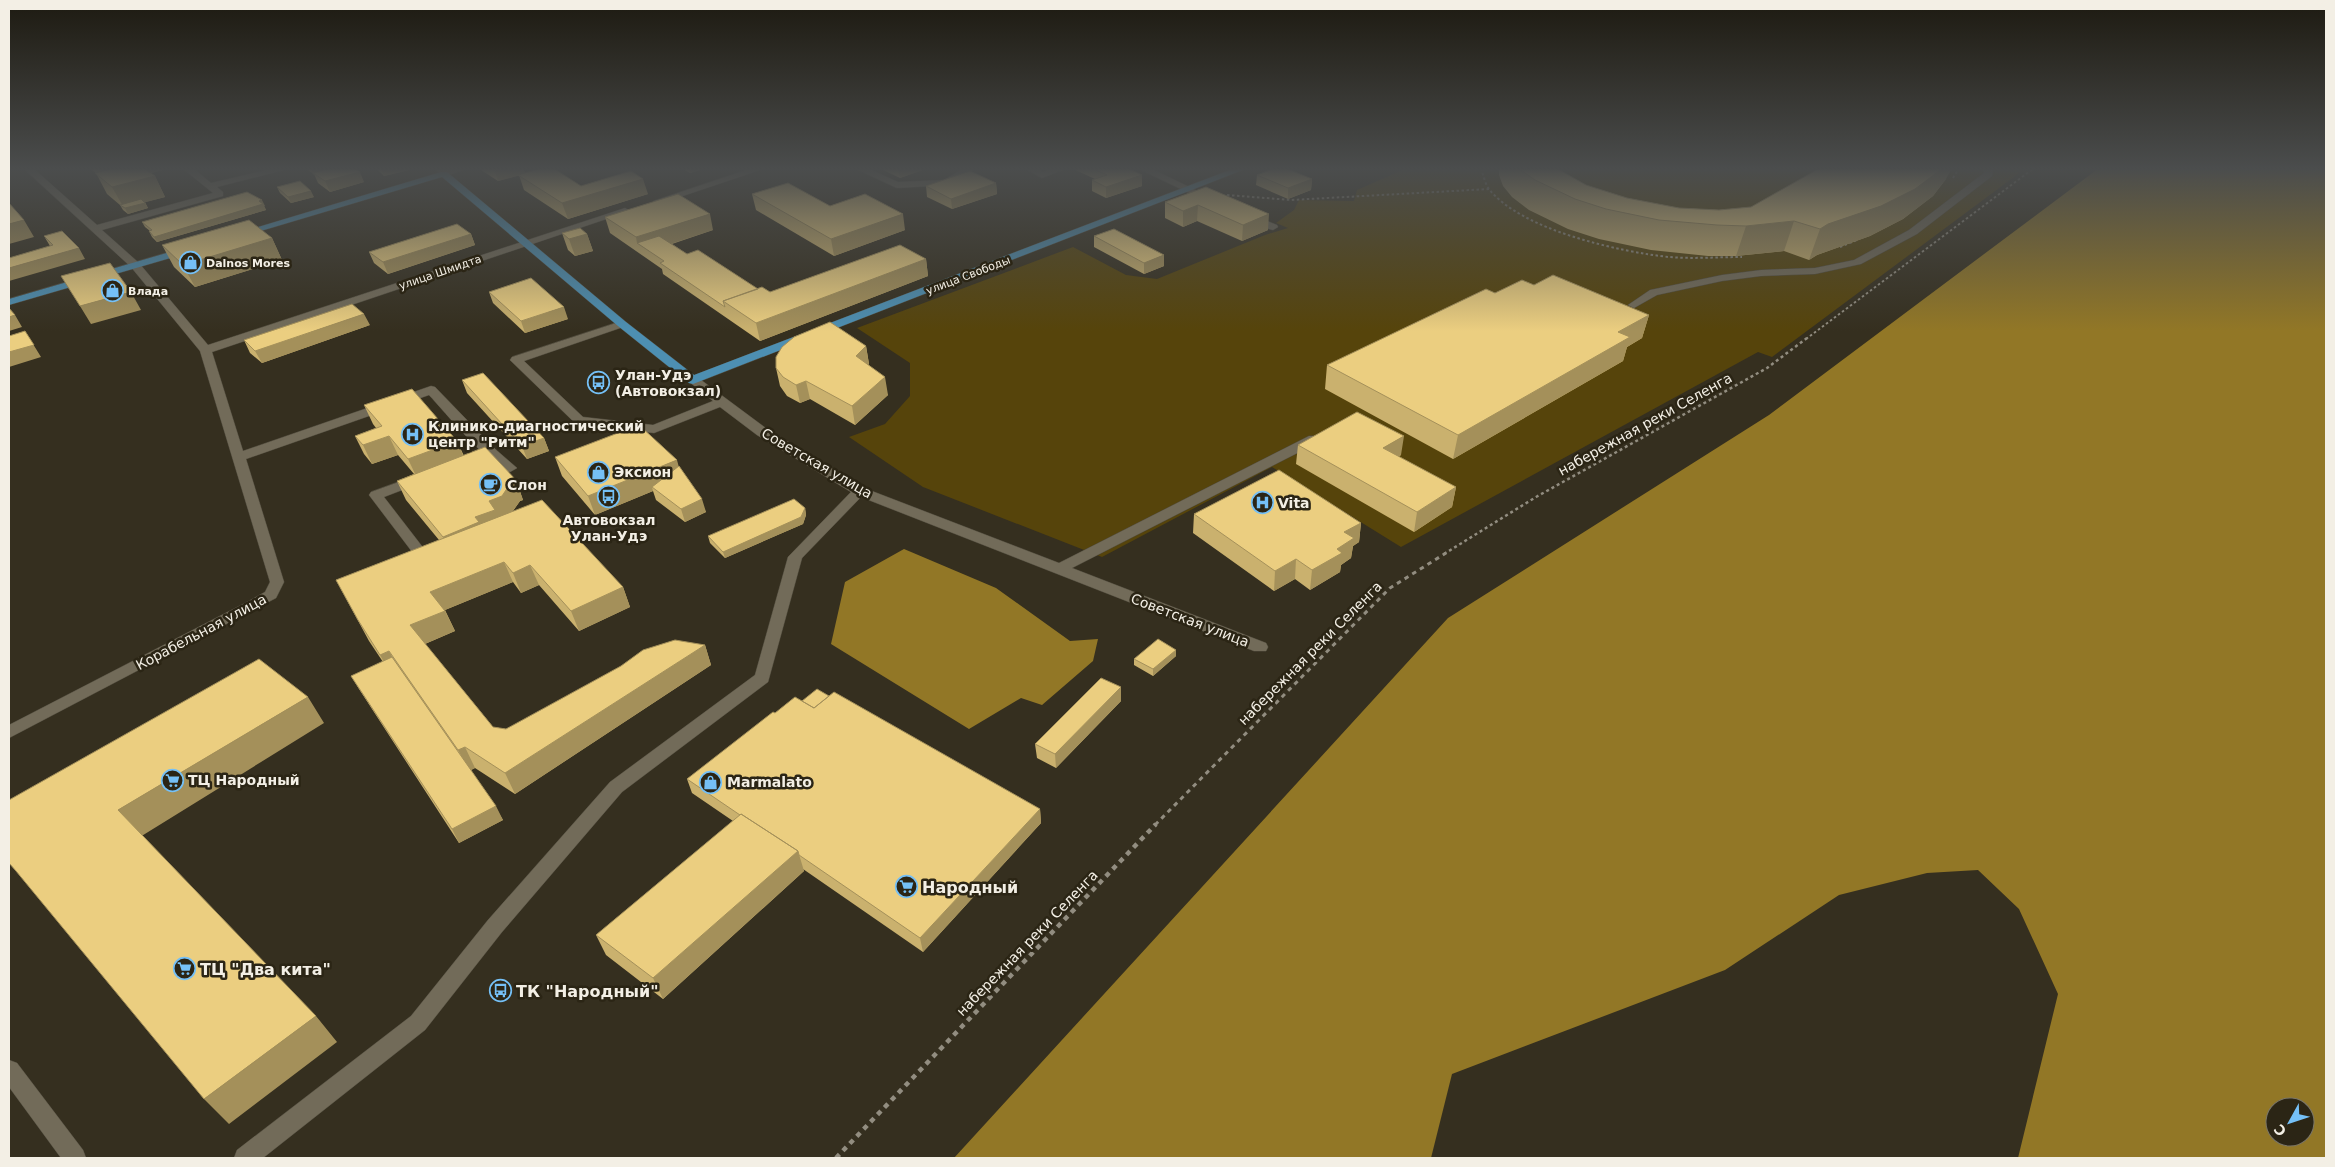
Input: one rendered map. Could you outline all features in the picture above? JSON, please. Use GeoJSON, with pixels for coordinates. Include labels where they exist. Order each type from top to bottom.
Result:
{"type":"FeatureCollection","features":[{"type":"Feature","properties":{"kind":"main road"},"geometry":{"type":"LineString","coordinates":[[231,233],[266,222]]}},
{"type":"Feature","properties":{"kind":"main road","name":"Советская улица"},"geometry":{"type":"LineString","coordinates":[[502,222],[622,324],[693,380]]}},
{"type":"Feature","properties":{"kind":"main road","name":"улица Свободы"},"geometry":{"type":"LineString","coordinates":[[693,380],[1110,222]]}},
{"type":"Feature","properties":{"kind":"main road"},"geometry":{"type":"LineString","coordinates":[[9,294],[198,243]]}},
{"type":"Feature","properties":{"kind":"main road"},"geometry":{"type":"LineString","coordinates":[[9,302],[131,262]]}},
{"type":"Feature","properties":{"kind":"street"},"geometry":{"type":"LineString","coordinates":[[88,222],[131,262],[206,350]]}},
{"type":"Feature","properties":{"kind":"street"},"geometry":{"type":"LineString","coordinates":[[95,229],[118,222]]}},
{"type":"Feature","properties":{"kind":"street","name":"улица Шмидта"},"geometry":{"type":"LineString","coordinates":[[206,350],[589,222]]}},
{"type":"Feature","properties":{"kind":"street"},"geometry":{"type":"LineString","coordinates":[[1263,222],[1273,227]]}},
{"type":"Feature","properties":{"kind":"street"},"geometry":{"type":"LineString","coordinates":[[1634,305],[1654,292],[1722,278],[1761,273],[1815,272],[1857,262],[1913,232],[1926,222]]}},
{"type":"Feature","properties":{"kind":"street"},"geometry":{"type":"LineString","coordinates":[[622,324],[516,360],[579,420],[654,429],[721,402]]}},
{"type":"Feature","properties":{"kind":"street","name":"Корабельная улица"},"geometry":{"type":"LineString","coordinates":[[9,732],[271,595],[277,582],[206,350]]}},
{"type":"Feature","properties":{"kind":"street","name":"Советская улица"},"geometry":{"type":"LineString","coordinates":[[693,380],[762,432],[859,491],[1260,648]]}},
{"type":"Feature","properties":{"kind":"street"},"geometry":{"type":"LineString","coordinates":[[238,457],[432,390],[489,451],[510,468]]}},
{"type":"Feature","properties":{"kind":"street"},"geometry":{"type":"LineString","coordinates":[[1059,569],[1325,434]]}},
{"type":"Feature","properties":{"kind":"street"},"geometry":{"type":"LineString","coordinates":[[472,458],[489,451]]}},
{"type":"Feature","properties":{"kind":"street"},"geometry":{"type":"LineString","coordinates":[[421,554],[376,495],[428,475]]}},
{"type":"Feature","properties":{"kind":"street"},"geometry":{"type":"LineString","coordinates":[[245,1158],[418,1023],[495,926],[616,787],[762,678],[795,557],[859,491]]}},
{"type":"Feature","properties":{"kind":"street"},"geometry":{"type":"LineString","coordinates":[[9,1070],[75,1158]]}},
{"type":"Feature","properties":{"kind":"path"},"geometry":{"type":"LineString","coordinates":[[1537,222],[1553,230],[1609,248],[1670,257],[1748,257]]}},
{"type":"Feature","properties":{"kind":"path","name":"набережная реки Селенга"},"geometry":{"type":"LineString","coordinates":[[836,1158],[1171,809],[1390,588],[1536,497],[1767,368],[1961,222]]}},
{"type":"Feature","properties":{"kind":"path"},"geometry":{"type":"LineString","coordinates":[[1834,250],[1859,239]]}},
{"type":"Feature","properties":{"kind":"shaded area"},"geometry":{"type":"Polygon","coordinates":[[[1953,222],[1772,357],[1758,352],[1401,547],[1272,467],[1102,557],[923,487],[849,437],[885,424],[910,396],[910,363],[857,328],[1073,247],[1126,275],[1157,279],[1265,235],[1288,228],[1276,223],[1953,222]]]}},
{"type":"Feature","properties":{"kind":"shaded area"},"geometry":{"type":"Polygon","coordinates":[[[2026,222],[2326,222],[2326,1158],[2018,1158],[2058,994],[2019,909],[1978,870],[1927,873],[1839,895],[1725,970],[1452,1074],[1431,1158],[954,1158],[1448,618],[1769,415],[2026,222]]]}},
{"type":"Feature","properties":{"kind":"shaded area"},"geometry":{"type":"Polygon","coordinates":[[[904,549],[996,588],[1070,641],[1098,639],[1093,661],[1042,705],[1021,698],[969,729],[831,644],[845,582],[904,549]]]}},
{"type":"Feature","properties":{"kind":"building"},"geometry":{"type":"Polygon","coordinates":[[[143,222],[202,222],[154,237],[149,231],[152,230],[143,222]]]}},
{"type":"Feature","properties":{"kind":"building"},"geometry":{"type":"Polygon","coordinates":[[[240,222],[252,222],[272,238],[183,265],[162,245],[240,222]]]}},
{"type":"Feature","properties":{"kind":"building"},"geometry":{"type":"Polygon","coordinates":[[[613,222],[683,222],[636,237],[613,222]]]}},
{"type":"Feature","properties":{"kind":"building"},"geometry":{"type":"Polygon","coordinates":[[[802,222],[879,222],[831,239],[802,222]]]}},
{"type":"Feature","properties":{"kind":"building"},"geometry":{"type":"Polygon","coordinates":[[[1688,222],[1780,222],[1746,226],[1688,222]]]}},
{"type":"Feature","properties":{"kind":"building"},"geometry":{"type":"Polygon","coordinates":[[[1799,222],[1833,222],[1820,229],[1799,222]]]}},
{"type":"Feature","properties":{"kind":"building"},"geometry":{"type":"Polygon","coordinates":[[[457,224],[471,234],[383,262],[369,252],[457,224]]]}},
{"type":"Feature","properties":{"kind":"building"},"geometry":{"type":"Polygon","coordinates":[[[580,228],[587,234],[569,239],[562,233],[580,228]]]}},
{"type":"Feature","properties":{"kind":"building"},"geometry":{"type":"Polygon","coordinates":[[[1114,229],[1164,255],[1144,263],[1094,236],[1114,229]]]}},
{"type":"Feature","properties":{"kind":"building"},"geometry":{"type":"Polygon","coordinates":[[[62,231],[79,248],[9,268],[9,258],[53,245],[44,236],[62,231]]]}},
{"type":"Feature","properties":{"kind":"building"},"geometry":{"type":"Polygon","coordinates":[[[659,236],[687,254],[698,250],[758,289],[723,301],[725,307],[660,263],[664,261],[637,243],[659,236]]]}},
{"type":"Feature","properties":{"kind":"building"},"geometry":{"type":"Polygon","coordinates":[[[900,245],[926,259],[756,323],[723,301],[762,287],[770,292],[900,245]]]}},
{"type":"Feature","properties":{"kind":"building"},"geometry":{"type":"Polygon","coordinates":[[[110,263],[131,292],[80,306],[61,276],[110,263]]]}},
{"type":"Feature","properties":{"kind":"building"},"geometry":{"type":"Polygon","coordinates":[[[1553,275],[1649,315],[1618,332],[1630,337],[1458,435],[1327,365],[1486,289],[1495,293],[1522,280],[1534,285],[1553,275]]]}},
{"type":"Feature","properties":{"kind":"building"},"geometry":{"type":"Polygon","coordinates":[[[531,278],[564,307],[521,321],[489,292],[531,278]]]}},
{"type":"Feature","properties":{"kind":"building"},"geometry":{"type":"Polygon","coordinates":[[[352,304],[364,314],[255,351],[244,340],[352,304]]]}},
{"type":"Feature","properties":{"kind":"building"},"geometry":{"type":"Polygon","coordinates":[[[9,308],[15,315],[9,317],[9,308]]]}},
{"type":"Feature","properties":{"kind":"building"},"geometry":{"type":"Polygon","coordinates":[[[830,322],[866,346],[856,356],[885,377],[852,406],[806,381],[796,385],[783,377],[776,368],[776,357],[782,347],[794,337],[830,322]]]}},
{"type":"Feature","properties":{"kind":"building"},"geometry":{"type":"Polygon","coordinates":[[[25,331],[34,345],[9,352],[9,336],[25,331]]]}},
{"type":"Feature","properties":{"kind":"building"},"geometry":{"type":"Polygon","coordinates":[[[483,373],[544,438],[522,446],[462,380],[483,373]]]}},
{"type":"Feature","properties":{"kind":"building"},"geometry":{"type":"Polygon","coordinates":[[[412,389],[457,441],[408,459],[389,436],[363,445],[355,436],[382,426],[364,405],[412,389]]]}},
{"type":"Feature","properties":{"kind":"building"},"geometry":{"type":"Polygon","coordinates":[[[1357,412],[1404,436],[1383,448],[1456,487],[1417,512],[1298,445],[1357,412]]]}},
{"type":"Feature","properties":{"kind":"building"},"geometry":{"type":"Polygon","coordinates":[[[639,425],[677,460],[588,496],[555,457],[639,425]]]}},
{"type":"Feature","properties":{"kind":"building"},"geometry":{"type":"Polygon","coordinates":[[[485,447],[516,480],[512,481],[502,496],[489,501],[495,510],[475,517],[479,522],[443,537],[397,481],[485,447]]]}},
{"type":"Feature","properties":{"kind":"building"},"geometry":{"type":"Polygon","coordinates":[[[679,466],[702,499],[681,509],[652,487],[679,466]]]}},
{"type":"Feature","properties":{"kind":"building"},"geometry":{"type":"Polygon","coordinates":[[[1279,470],[1361,523],[1344,532],[1354,538],[1337,549],[1342,553],[1312,570],[1296,559],[1275,571],[1194,514],[1279,470]]]}},
{"type":"Feature","properties":{"kind":"building"},"geometry":{"type":"Polygon","coordinates":[[[794,499],[805,508],[801,517],[723,552],[708,536],[794,499]]]}},
{"type":"Feature","properties":{"kind":"building"},"geometry":{"type":"Polygon","coordinates":[[[542,500],[623,587],[571,611],[530,565],[513,573],[504,562],[430,592],[445,611],[410,625],[493,727],[506,729],[621,666],[643,650],[675,640],[705,645],[505,773],[465,747],[458,750],[389,651],[380,655],[336,580],[542,500]]]}},
{"type":"Feature","properties":{"kind":"building"},"geometry":{"type":"Polygon","coordinates":[[[1158,639],[1176,650],[1153,669],[1134,659],[1158,639]]]}},
{"type":"Feature","properties":{"kind":"building"},"geometry":{"type":"Polygon","coordinates":[[[392,657],[496,806],[452,829],[351,676],[392,657]]]}},
{"type":"Feature","properties":{"kind":"building"},"geometry":{"type":"Polygon","coordinates":[[[259,659],[308,697],[118,810],[316,1016],[204,1099],[9,863],[9,800],[259,659]]]}},
{"type":"Feature","properties":{"kind":"building"},"geometry":{"type":"Polygon","coordinates":[[[1101,678],[1121,687],[1055,754],[1035,744],[1101,678]]]}},
{"type":"Feature","properties":{"kind":"building"},"geometry":{"type":"Polygon","coordinates":[[[817,689],[829,696],[814,708],[802,701],[817,689]]]}},
{"type":"Feature","properties":{"kind":"building","name":"Народный"},"geometry":{"type":"Polygon","coordinates":[[[834,692],[1040,809],[920,938],[799,855],[798,851],[687,779],[795,697],[814,708],[834,692]]]}},
{"type":"Feature","properties":{"kind":"building"},"geometry":{"type":"Polygon","coordinates":[[[741,814],[798,851],[653,978],[596,935],[741,814]]]}},
{"type":"Feature","properties":{"kind":"place","name":"Dalnos Mores"},"geometry":{"type":"Point","coordinates":[190,263]}},
{"type":"Feature","properties":{"kind":"place","name":"Влада"},"geometry":{"type":"Point","coordinates":[112,291]}},
{"type":"Feature","properties":{"kind":"place","name":"Улан-Удэ (Автовокзал)"},"geometry":{"type":"Point","coordinates":[599,383]}},
{"type":"Feature","properties":{"kind":"place","name":"Клинико-диагностический центр \"Ритм\""},"geometry":{"type":"Point","coordinates":[412,434]}},
{"type":"Feature","properties":{"kind":"place","name":"Эксион"},"geometry":{"type":"Point","coordinates":[598,472]}},
{"type":"Feature","properties":{"kind":"place","name":"Слон"},"geometry":{"type":"Point","coordinates":[491,485]}},
{"type":"Feature","properties":{"kind":"place","name":"Автовокзал Улан-Удэ"},"geometry":{"type":"Point","coordinates":[609,497]}},
{"type":"Feature","properties":{"kind":"place","name":"Vita"},"geometry":{"type":"Point","coordinates":[1262,503]}},
{"type":"Feature","properties":{"kind":"place","name":"ТЦ Народный"},"geometry":{"type":"Point","coordinates":[172,780]}},
{"type":"Feature","properties":{"kind":"place","name":"Marmalato"},"geometry":{"type":"Point","coordinates":[711,782]}},
{"type":"Feature","properties":{"kind":"place","name":"Народный"},"geometry":{"type":"Point","coordinates":[906,887]}},
{"type":"Feature","properties":{"kind":"place","name":"ТЦ \"Два кита\""},"geometry":{"type":"Point","coordinates":[184,969]}},
{"type":"Feature","properties":{"kind":"place","name":"ТК \"Народный\""},"geometry":{"type":"Point","coordinates":[500,991]}}]}
